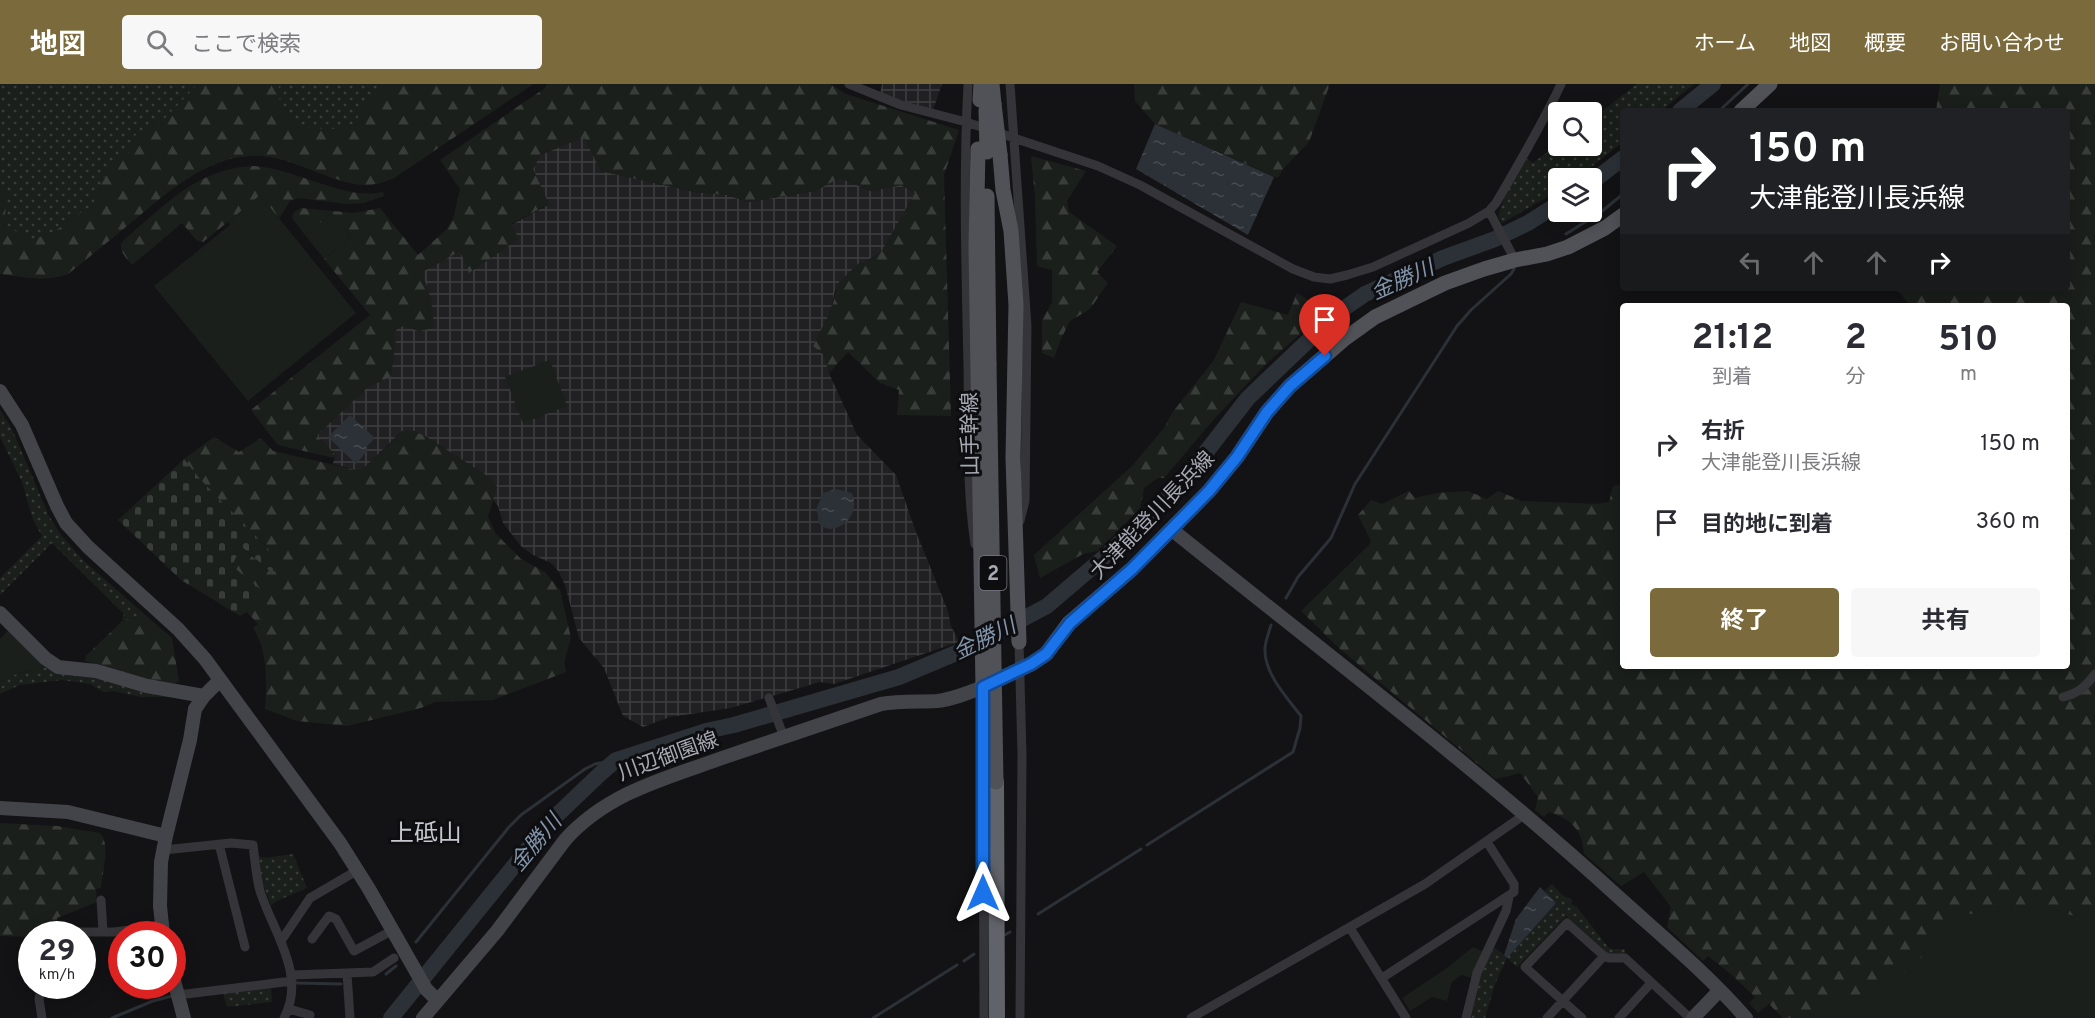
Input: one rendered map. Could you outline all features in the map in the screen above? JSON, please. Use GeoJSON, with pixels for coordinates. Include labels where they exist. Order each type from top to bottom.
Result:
{"type":"FeatureCollection","features":[{"type":"Feature","properties":{"kind":"highway"},"geometry":{"type":"LineString","coordinates":[[996,782],[997,1018]]}},
{"type":"Feature","properties":{"kind":"main road","name":"山手幹線"},"geometry":{"type":"LineString","coordinates":[[983,84],[987,102],[988,152],[996,782]]}},
{"type":"Feature","properties":{"kind":"main road"},"geometry":{"type":"LineString","coordinates":[[987,102],[992,84]]}},
{"type":"Feature","properties":{"kind":"main road"},"geometry":{"type":"LineString","coordinates":[[1744,108],[1770,84]]}},
{"type":"Feature","properties":{"kind":"main road"},"geometry":{"type":"LineString","coordinates":[[988,152],[1003,190],[1011,231],[1016,305],[1012,458],[1019,642]]}},
{"type":"Feature","properties":{"kind":"main road"},"geometry":{"type":"LineString","coordinates":[[983,687],[976,247],[988,152]]}},
{"type":"Feature","properties":{"kind":"main road","name":"大津能登川長浜線"},"geometry":{"type":"LineString","coordinates":[[983,687],[1046,654],[1070,623],[1107,593],[1222,477],[1267,412],[1290,386],[1343,340],[1375,317],[1415,296],[1514,257],[1547,254],[1568,247],[1605,228],[1620,217]]}},
{"type":"Feature","properties":{"kind":"street"},"geometry":{"type":"LineString","coordinates":[[849,84],[901,105],[966,122],[1098,166],[1140,185],[1293,269],[1329,279],[1373,267],[1491,215],[1536,136],[1561,84]]}},
{"type":"Feature","properties":{"kind":"street"},"geometry":{"type":"LineString","coordinates":[[968,84],[964,155],[969,455],[972,528],[980,579]]}},
{"type":"Feature","properties":{"kind":"street"},"geometry":{"type":"LineString","coordinates":[[1010,84],[1027,326],[1025,501],[1016,541]]}},
{"type":"Feature","properties":{"kind":"street"},"geometry":{"type":"LineString","coordinates":[[1491,215],[1514,257]]}},
{"type":"Feature","properties":{"kind":"street"},"geometry":{"type":"LineString","coordinates":[[0,391],[22,425],[66,523],[88,547],[178,629],[205,659],[340,843],[358,870],[426,989],[435,998]]}},
{"type":"Feature","properties":{"kind":"street"},"geometry":{"type":"LineString","coordinates":[[1171,529],[1317,644],[1524,815],[1595,877],[1746,1018]]}},
{"type":"Feature","properties":{"kind":"street"},"geometry":{"type":"LineString","coordinates":[[0,613],[45,658],[58,667],[96,671],[147,686],[204,696]]}},
{"type":"Feature","properties":{"kind":"street"},"geometry":{"type":"LineString","coordinates":[[1019,642],[1021,669],[1020,1018]]}},
{"type":"Feature","properties":{"kind":"street"},"geometry":{"type":"LineString","coordinates":[[2063,697],[2085,688],[2095,674]]}},
{"type":"Feature","properties":{"kind":"street"},"geometry":{"type":"LineString","coordinates":[[162,921],[161,862],[190,740],[195,709],[220,680]]}},
{"type":"Feature","properties":{"kind":"street"},"geometry":{"type":"LineString","coordinates":[[983,687],[984,1018]]}},
{"type":"Feature","properties":{"kind":"street","name":"川辺御園線"},"geometry":{"type":"LineString","coordinates":[[423,1018],[435,998],[497,932],[551,857],[576,828],[616,798],[881,704],[954,698],[983,687]]}},
{"type":"Feature","properties":{"kind":"street"},"geometry":{"type":"LineString","coordinates":[[770,698],[784,737]]}},
{"type":"Feature","properties":{"kind":"street"},"geometry":{"type":"LineString","coordinates":[[0,808],[68,812],[166,836]]}},
{"type":"Feature","properties":{"kind":"street"},"geometry":{"type":"LineString","coordinates":[[1191,1018],[1425,884],[1524,815]]}},
{"type":"Feature","properties":{"kind":"street"},"geometry":{"type":"LineString","coordinates":[[1382,978],[1514,892],[1514,884],[1487,842]]}},
{"type":"Feature","properties":{"kind":"street"},"geometry":{"type":"LineString","coordinates":[[164,850],[231,843],[253,845],[260,890],[292,970],[289,1009],[284,1018]]}},
{"type":"Feature","properties":{"kind":"street"},"geometry":{"type":"LineString","coordinates":[[219,844],[245,947]]}},
{"type":"Feature","properties":{"kind":"street"},"geometry":{"type":"LineString","coordinates":[[281,941],[310,898],[358,870]]}},
{"type":"Feature","properties":{"kind":"street"},"geometry":{"type":"LineString","coordinates":[[1466,1018],[1477,973],[1506,911],[1509,897]]}},
{"type":"Feature","properties":{"kind":"street"},"geometry":{"type":"LineString","coordinates":[[101,900],[103,932]]}},
{"type":"Feature","properties":{"kind":"street"},"geometry":{"type":"LineString","coordinates":[[312,939],[329,916],[334,916],[354,951],[393,930]]}},
{"type":"Feature","properties":{"kind":"street"},"geometry":{"type":"LineString","coordinates":[[1582,1018],[1525,967],[1567,923],[1604,956],[1625,958],[1691,1018],[1719,991]]}},
{"type":"Feature","properties":{"kind":"street"},"geometry":{"type":"LineString","coordinates":[[1350,928],[1382,978],[1402,1016]]}},
{"type":"Feature","properties":{"kind":"street"},"geometry":{"type":"LineString","coordinates":[[96,932],[108,932]]}},
{"type":"Feature","properties":{"kind":"street"},"geometry":{"type":"LineString","coordinates":[[1547,1018],[1604,956]]}},
{"type":"Feature","properties":{"kind":"street"},"geometry":{"type":"LineString","coordinates":[[186,994],[292,978],[372,972],[394,958]]}},
{"type":"Feature","properties":{"kind":"street"},"geometry":{"type":"LineString","coordinates":[[347,974],[350,1018]]}},
{"type":"Feature","properties":{"kind":"street"},"geometry":{"type":"LineString","coordinates":[[1619,1018],[1651,983]]}},
{"type":"Feature","properties":{"kind":"street"},"geometry":{"type":"LineString","coordinates":[[39,999],[42,1018]]}},
{"type":"Feature","properties":{"kind":"street"},"geometry":{"type":"LineString","coordinates":[[179,999],[184,1018]]}},
{"type":"Feature","properties":{"kind":"street"},"geometry":{"type":"LineString","coordinates":[[289,1009],[310,1014]]}},
{"type":"Feature","properties":{"kind":"shaded area"},"geometry":{"type":"Polygon","coordinates":[[[882,84],[942,84],[933,110],[880,94],[882,84]]]}},
{"type":"Feature","properties":{"kind":"shaded area"},"geometry":{"type":"Polygon","coordinates":[[[584,137],[601,171],[695,192],[727,195],[748,202],[814,191],[840,178],[871,191],[901,185],[915,193],[882,251],[863,263],[835,291],[830,313],[813,346],[825,356],[829,373],[857,435],[896,475],[948,611],[951,626],[959,642],[834,684],[820,682],[731,708],[670,717],[643,727],[623,716],[604,668],[579,638],[565,585],[559,572],[551,563],[533,555],[521,546],[503,523],[498,506],[492,499],[497,487],[487,476],[414,431],[402,431],[361,471],[333,464],[335,455],[317,435],[369,386],[391,377],[393,335],[398,327],[404,326],[419,331],[432,303],[422,272],[460,251],[470,273],[511,225],[548,205],[533,169],[540,155],[584,137]]]}},
{"type":"Feature","properties":{"kind":"green space"},"geometry":{"type":"Polygon","coordinates":[[[0,84],[533,84],[394,178],[378,184],[346,182],[291,162],[259,156],[239,157],[220,162],[201,170],[167,193],[68,274],[43,278],[0,274],[0,84]]]}},
{"type":"Feature","properties":{"kind":"green space"},"geometry":{"type":"Polygon","coordinates":[[[195,84],[279,84],[280,111],[305,128],[339,129],[355,123],[365,103],[377,93],[382,84],[533,84],[394,178],[378,184],[346,182],[280,159],[259,156],[221,161],[186,179],[68,274],[43,278],[0,274],[0,187],[7,197],[4,223],[27,239],[47,235],[92,206],[109,166],[132,150],[134,136],[164,119],[194,88],[195,84]]]}},
{"type":"Feature","properties":{"kind":"green space"},"geometry":{"type":"Polygon","coordinates":[[[547,84],[830,84],[846,94],[959,130],[944,175],[951,416],[897,415],[899,390],[880,383],[848,352],[829,373],[825,356],[813,346],[830,313],[839,282],[860,262],[863,263],[882,251],[915,193],[901,185],[871,191],[840,178],[814,191],[748,202],[727,195],[695,192],[601,171],[584,137],[540,155],[533,169],[549,204],[511,224],[519,239],[469,273],[460,251],[422,272],[432,303],[434,328],[419,331],[404,326],[398,327],[393,335],[396,339],[391,377],[369,386],[317,435],[335,455],[334,458],[278,445],[251,410],[370,315],[324,259],[351,237],[332,214],[305,235],[292,218],[294,212],[301,208],[354,213],[380,208],[418,255],[446,230],[453,219],[460,189],[440,160],[545,88],[547,84]]]}},
{"type":"Feature","properties":{"kind":"green space"},"geometry":{"type":"Polygon","coordinates":[[[1134,84],[1330,84],[1309,142],[1283,169],[1278,178],[1155,124],[1135,101],[1134,84]]]}},
{"type":"Feature","properties":{"kind":"green space"},"geometry":{"type":"Polygon","coordinates":[[[1637,84],[1694,84],[1665,108],[1620,108],[1620,144],[1590,168],[1548,168],[1548,197],[1502,223],[1498,216],[1507,189],[1527,159],[1533,163],[1548,152],[1548,156],[1602,156],[1602,111],[1637,84]]]}},
{"type":"Feature","properties":{"kind":"green space"},"geometry":{"type":"Polygon","coordinates":[[[1940,84],[2095,84],[2095,1018],[1783,1018],[1769,1004],[1758,1013],[1749,1003],[1755,997],[1732,975],[1708,956],[1703,961],[1667,927],[1671,907],[1644,872],[1621,886],[1584,854],[1581,838],[1570,822],[1549,812],[1544,817],[1535,810],[1538,797],[1520,773],[1496,779],[1340,649],[1301,611],[1369,545],[1371,541],[1358,515],[1371,500],[1382,504],[1409,491],[1415,498],[1436,493],[1468,491],[1487,499],[1498,491],[1522,501],[1596,504],[1609,502],[1613,486],[1620,485],[1620,669],[2070,669],[2070,303],[1908,303],[1896,291],[2070,291],[2070,108],[1936,108],[1940,84]]]}},
{"type":"Feature","properties":{"kind":"green space"},"geometry":{"type":"Polygon","coordinates":[[[1031,156],[1086,171],[1067,201],[1069,212],[1117,246],[1097,272],[1108,283],[1090,309],[1070,321],[1054,358],[1042,353],[1042,321],[1052,302],[1052,270],[1037,266],[1031,156]]]}},
{"type":"Feature","properties":{"kind":"green space"},"geometry":{"type":"Polygon","coordinates":[[[253,166],[286,172],[352,192],[368,194],[383,192],[384,196],[364,203],[346,204],[299,198],[290,201],[279,219],[260,196],[203,242],[197,241],[182,223],[132,265],[125,256],[121,247],[123,241],[182,192],[215,174],[233,168],[253,166]]]}},
{"type":"Feature","properties":{"kind":"green space"},"geometry":{"type":"Polygon","coordinates":[[[260,195],[356,313],[248,401],[154,286],[230,225],[228,222],[260,195]]]}},
{"type":"Feature","properties":{"kind":"green space"},"geometry":{"type":"Polygon","coordinates":[[[332,213],[351,237],[324,259],[305,235],[332,213]]]}},
{"type":"Feature","properties":{"kind":"green space"},"geometry":{"type":"Polygon","coordinates":[[[1297,293],[1327,311],[1268,362],[1215,418],[1164,478],[1158,478],[1144,488],[1140,509],[1097,551],[1083,554],[1040,578],[1034,555],[1131,467],[1164,428],[1172,413],[1214,360],[1241,302],[1288,315],[1297,293]]]}},
{"type":"Feature","properties":{"kind":"green space"},"geometry":{"type":"Polygon","coordinates":[[[550,360],[567,406],[523,423],[505,377],[550,360]]]}},
{"type":"Feature","properties":{"kind":"green space"},"geometry":{"type":"Polygon","coordinates":[[[0,410],[12,429],[49,516],[61,535],[83,560],[152,621],[130,618],[122,621],[124,614],[52,543],[0,595],[0,578],[42,536],[33,520],[22,482],[0,437],[0,410]]]}},
{"type":"Feature","properties":{"kind":"green space"},"geometry":{"type":"Polygon","coordinates":[[[403,431],[414,431],[425,436],[487,476],[497,487],[488,517],[496,534],[521,559],[545,572],[560,590],[571,638],[564,663],[566,672],[493,700],[435,702],[421,708],[347,726],[297,721],[265,709],[264,657],[253,628],[258,624],[247,612],[259,589],[232,566],[242,548],[272,573],[266,546],[202,484],[184,459],[214,437],[239,452],[261,438],[273,451],[361,471],[403,431]]]}},
{"type":"Feature","properties":{"kind":"green space"},"geometry":{"type":"Polygon","coordinates":[[[184,459],[207,487],[257,537],[280,564],[272,573],[243,548],[238,553],[232,566],[260,589],[247,612],[240,616],[181,580],[118,520],[184,459]]]}},
{"type":"Feature","properties":{"kind":"green space"},"geometry":{"type":"Polygon","coordinates":[[[130,618],[152,621],[172,638],[179,681],[172,686],[149,682],[85,661],[86,656],[122,621],[130,618]]]}},
{"type":"Feature","properties":{"kind":"green space"},"geometry":{"type":"Polygon","coordinates":[[[9,630],[48,667],[16,674],[0,682],[0,639],[9,630]]]}},
{"type":"Feature","properties":{"kind":"green space"},"geometry":{"type":"Polygon","coordinates":[[[48,667],[185,697],[141,697],[113,691],[103,692],[90,684],[62,680],[20,685],[0,694],[0,682],[16,674],[48,667]]]}},
{"type":"Feature","properties":{"kind":"green space"},"geometry":{"type":"Polygon","coordinates":[[[0,823],[57,826],[100,833],[105,844],[105,859],[101,888],[96,889],[97,902],[57,918],[57,921],[18,921],[18,937],[0,936],[0,823]]]}},
{"type":"Feature","properties":{"kind":"green space"},"geometry":{"type":"Polygon","coordinates":[[[293,854],[307,888],[271,905],[261,880],[258,856],[265,858],[293,854]]]}},
{"type":"Feature","properties":{"kind":"green space"},"geometry":{"type":"Polygon","coordinates":[[[1552,884],[1562,895],[1573,900],[1571,904],[1577,907],[1608,947],[1625,949],[1625,954],[1608,954],[1566,916],[1517,967],[1507,958],[1495,984],[1485,1018],[1471,1018],[1481,975],[1494,947],[1507,957],[1556,903],[1544,891],[1552,884]]]}},
{"type":"Feature","properties":{"kind":"green space"},"geometry":{"type":"Polygon","coordinates":[[[2013,907],[2043,907],[2095,922],[2095,1018],[1807,1018],[1834,1000],[1868,993],[1904,972],[1916,963],[1958,915],[2002,911],[2013,907]]]}},
{"type":"Feature","properties":{"kind":"green space"},"geometry":{"type":"Polygon","coordinates":[[[1473,947],[1482,951],[1472,978],[1461,975],[1452,982],[1447,1001],[1432,997],[1410,1011],[1402,998],[1447,968],[1473,947]]]}},
{"type":"Feature","properties":{"kind":"green space"},"geometry":{"type":"Polygon","coordinates":[[[271,988],[272,1002],[227,1007],[223,993],[271,988]]]}},
{"type":"Feature","properties":{"kind":"water"},"geometry":{"type":"Polygon","coordinates":[[[1155,124],[1274,177],[1248,235],[1136,169],[1155,124]]]}},
{"type":"Feature","properties":{"kind":"water"},"geometry":{"type":"Polygon","coordinates":[[[350,415],[375,438],[365,448],[367,451],[356,464],[328,437],[350,415]]]}},
{"type":"Feature","properties":{"kind":"water"},"geometry":{"type":"Polygon","coordinates":[[[836,489],[852,493],[854,505],[851,516],[843,525],[829,529],[818,523],[816,510],[823,493],[836,489]]]}},
{"type":"Feature","properties":{"kind":"water"},"geometry":{"type":"Polygon","coordinates":[[[1540,887],[1556,903],[1507,958],[1504,955],[1516,919],[1540,887]]]}},
{"type":"Feature","properties":{"kind":"waterway","name":"金勝川"},"geometry":{"type":"LineString","coordinates":[[1684,108],[1713,84]]}},
{"type":"Feature","properties":{"kind":"waterway"},"geometry":{"type":"LineString","coordinates":[[1722,108],[1748,84]]}},
{"type":"Feature","properties":{"kind":"waterway","name":"金勝川"},"geometry":{"type":"LineString","coordinates":[[1602,174],[1620,160]]}},
{"type":"Feature","properties":{"kind":"waterway"},"geometry":{"type":"LineString","coordinates":[[1566,234],[1601,212],[1620,196]]}},
{"type":"Feature","properties":{"kind":"waterway","name":"金勝川"},"geometry":{"type":"LineString","coordinates":[[391,1018],[535,840],[556,816],[616,760],[706,731],[899,677],[968,648],[1047,606],[1109,553],[1182,483],[1248,398],[1336,314],[1365,294],[1443,258],[1495,239],[1548,210]]}},
{"type":"Feature","properties":{"kind":"waterway"},"geometry":{"type":"LineString","coordinates":[[1286,598],[1298,577],[1331,538],[1355,484],[1457,326],[1514,269]]}},
{"type":"Feature","properties":{"kind":"waterway"},"geometry":{"type":"LineString","coordinates":[[1147,845],[1293,752],[1301,716],[1277,685],[1268,667],[1265,646],[1271,625]]}},
{"type":"Feature","properties":{"kind":"waterway"},"geometry":{"type":"LineString","coordinates":[[416,942],[521,815],[585,769],[595,764],[616,760]]}},
{"type":"Feature","properties":{"kind":"waterway"},"geometry":{"type":"LineString","coordinates":[[1038,914],[1141,849]]}},
{"type":"Feature","properties":{"kind":"waterway"},"geometry":{"type":"LineString","coordinates":[[1003,936],[1010,932]]}},
{"type":"Feature","properties":{"kind":"waterway"},"geometry":{"type":"LineString","coordinates":[[964,961],[974,954]]}},
{"type":"Feature","properties":{"kind":"waterway"},"geometry":{"type":"LineString","coordinates":[[873,1018],[957,965]]}},
{"type":"Feature","properties":{"kind":"waterway"},"geometry":{"type":"LineString","coordinates":[[386,974],[396,966]]}},
{"type":"Feature","properties":{"kind":"waterway"},"geometry":{"type":"LineString","coordinates":[[297,983],[341,984]]}},
{"type":"Feature","properties":{"kind":"waterway"},"geometry":{"type":"LineString","coordinates":[[112,1018],[161,999]]}},
{"type":"Feature","properties":{"kind":"district","name":"上砥山"},"geometry":{"type":"Point","coordinates":[426,833]}},
{"type":"Feature","properties":{"kind":"route"},"geometry":{"type":"LineString","coordinates":[[983,893],[983,687],[1031,664],[1046,654],[1070,623],[1107,593],[1209,491],[1237,457],[1267,412],[1290,386],[1325,356]]}}]}
